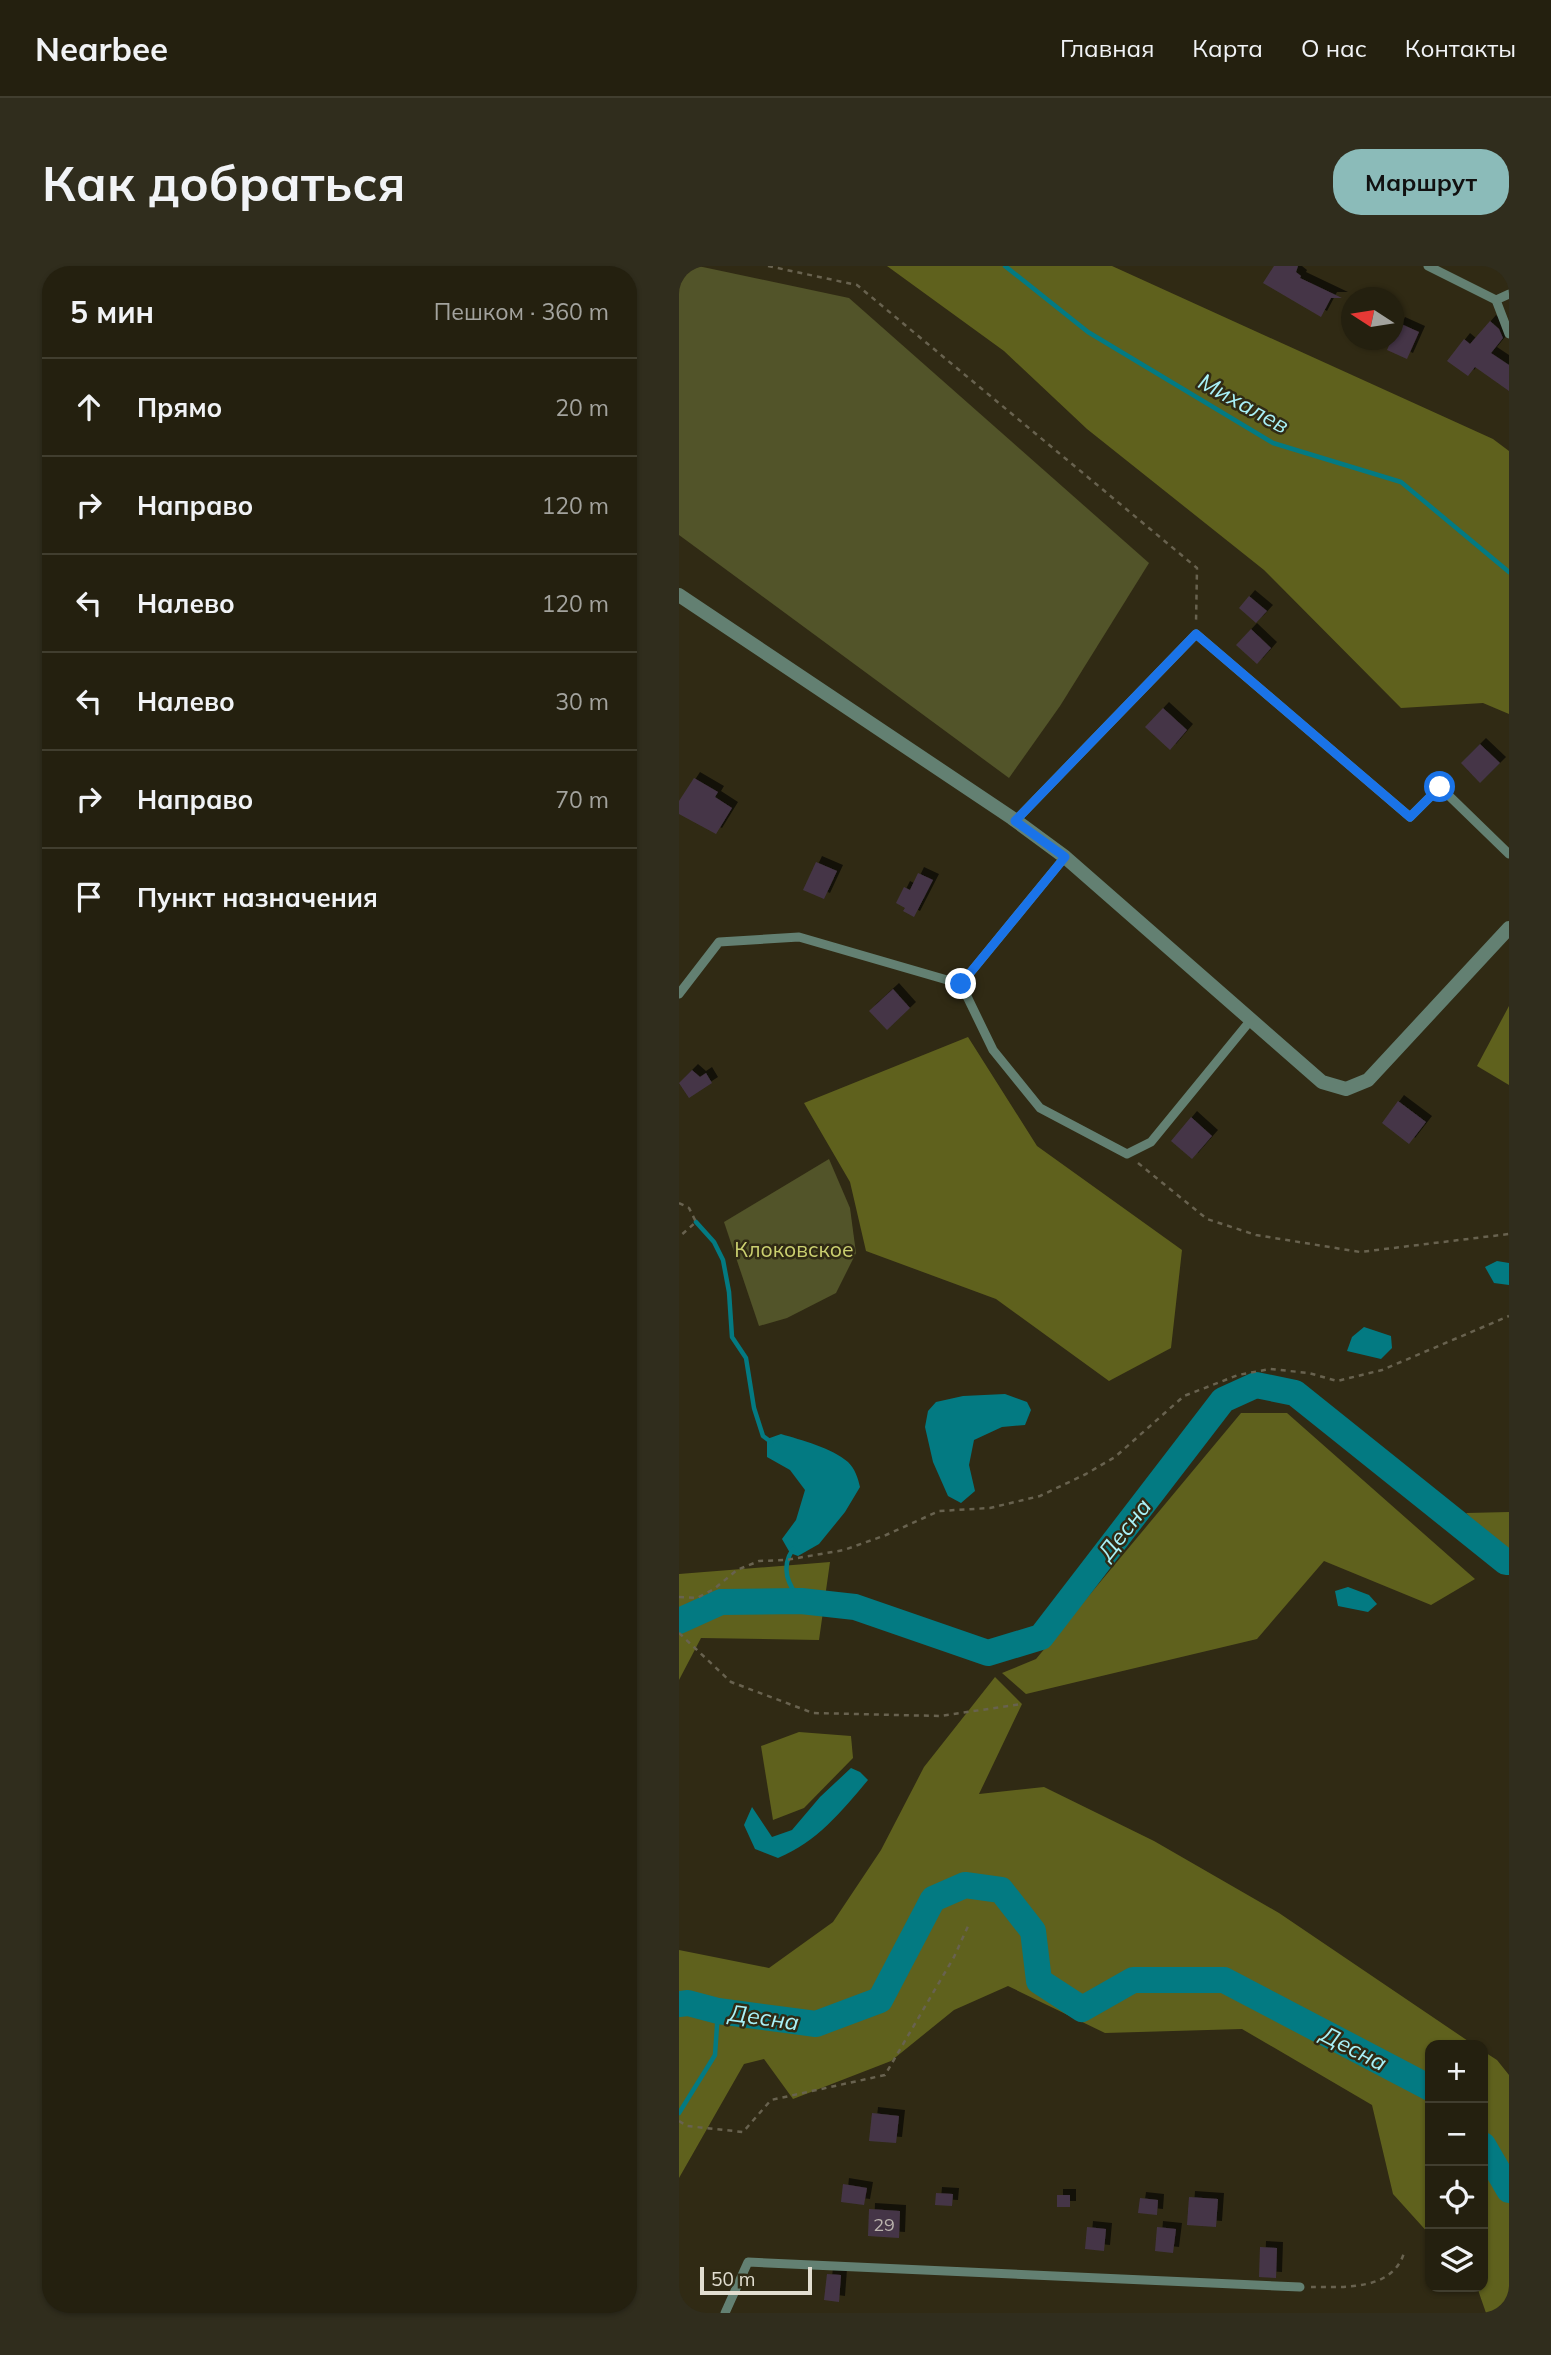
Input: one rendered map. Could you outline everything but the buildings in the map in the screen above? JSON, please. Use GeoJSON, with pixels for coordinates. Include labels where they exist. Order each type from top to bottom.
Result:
{"type":"FeatureCollection","features":[{"type":"Feature","properties":{"kind":"street"},"geometry":{"type":"LineString","coordinates":[[679,595],[1065,857],[1322,1082],[1346,1089],[1368,1080],[1509,928]]}},
{"type":"Feature","properties":{"kind":"lane"},"geometry":{"type":"LineString","coordinates":[[1428,266],[1496,300],[1509,334]]}},
{"type":"Feature","properties":{"kind":"lane"},"geometry":{"type":"LineString","coordinates":[[1496,300],[1509,294]]}},
{"type":"Feature","properties":{"kind":"lane"},"geometry":{"type":"LineString","coordinates":[[1015,821],[1196,634],[1410,817],[1440,787],[1509,855]]}},
{"type":"Feature","properties":{"kind":"lane"},"geometry":{"type":"LineString","coordinates":[[961,984],[1065,857]]}},
{"type":"Feature","properties":{"kind":"lane"},"geometry":{"type":"LineString","coordinates":[[679,995],[719,942],[799,937],[961,984],[993,1050],[1040,1108],[1127,1154],[1151,1142],[1250,1021]]}},
{"type":"Feature","properties":{"kind":"lane"},"geometry":{"type":"LineString","coordinates":[[725,2313],[748,2262],[1300,2287]]}},
{"type":"Feature","properties":{"kind":"path"},"geometry":{"type":"LineString","coordinates":[[768,266],[856,285],[1197,568],[1196,634]]}},
{"type":"Feature","properties":{"kind":"path"},"geometry":{"type":"LineString","coordinates":[[1127,1154],[1207,1219],[1256,1235],[1360,1252],[1509,1234]]}},
{"type":"Feature","properties":{"kind":"path"},"geometry":{"type":"LineString","coordinates":[[679,1203],[689,1208],[696,1222],[679,1237]]}},
{"type":"Feature","properties":{"kind":"path"},"geometry":{"type":"LineString","coordinates":[[679,1597],[697,1598],[714,1589],[737,1570],[759,1562],[844,1550],[939,1511],[990,1508],[1041,1496],[1115,1457],[1184,1396],[1238,1375],[1270,1369],[1309,1373],[1337,1381],[1382,1370],[1509,1317]]}},
{"type":"Feature","properties":{"kind":"path"},"geometry":{"type":"LineString","coordinates":[[679,1633],[731,1682],[813,1713],[940,1716],[1022,1704]]}},
{"type":"Feature","properties":{"kind":"path"},"geometry":{"type":"LineString","coordinates":[[679,2122],[687,2126],[743,2132],[771,2100],[885,2075],[954,1957],[969,1924]]}},
{"type":"Feature","properties":{"kind":"path"},"geometry":{"type":"LineString","coordinates":[[1300,2287],[1368,2284],[1387,2277],[1399,2267],[1403,2253]]}},
{"type":"Feature","properties":{"kind":"green space"},"geometry":{"type":"Polygon","coordinates":[[[679,266],[698,266],[849,298],[1149,563],[1060,706],[1009,778],[679,535],[679,266]]]}},
{"type":"Feature","properties":{"kind":"green space","name":"Клоковское"},"geometry":{"type":"Polygon","coordinates":[[[829,1159],[850,1208],[856,1253],[836,1293],[787,1318],[759,1326],[724,1222],[829,1159]]]}},
{"type":"Feature","properties":{"kind":"shaded area"},"geometry":{"type":"Polygon","coordinates":[[[887,266],[1112,266],[1493,439],[1509,451],[1509,714],[1483,703],[1401,708],[1264,570],[1087,429],[1004,351],[887,266]]]}},
{"type":"Feature","properties":{"kind":"shaded area"},"geometry":{"type":"Polygon","coordinates":[[[1509,1006],[1509,1085],[1477,1066],[1509,1006]]]}},
{"type":"Feature","properties":{"kind":"shaded area"},"geometry":{"type":"Polygon","coordinates":[[[968,1037],[1037,1146],[1182,1250],[1171,1348],[1109,1381],[996,1299],[866,1251],[850,1182],[804,1103],[968,1037]]]}},
{"type":"Feature","properties":{"kind":"shaded area"},"geometry":{"type":"Polygon","coordinates":[[[1241,1413],[1287,1413],[1475,1579],[1431,1605],[1324,1561],[1257,1639],[1026,1694],[1002,1673],[1036,1659],[1241,1413]]]}},
{"type":"Feature","properties":{"kind":"shaded area"},"geometry":{"type":"Polygon","coordinates":[[[1509,1512],[1509,1550],[1505,1552],[1466,1513],[1509,1512]]]}},
{"type":"Feature","properties":{"kind":"shaded area"},"geometry":{"type":"Polygon","coordinates":[[[830,1562],[819,1640],[701,1638],[679,1680],[679,1574],[830,1562]]]}},
{"type":"Feature","properties":{"kind":"shaded area"},"geometry":{"type":"Polygon","coordinates":[[[995,1677],[1022,1704],[979,1794],[1044,1787],[1154,1841],[1279,1913],[1467,2040],[1425,2040],[1425,2229],[1393,2194],[1372,2105],[1242,2029],[1105,2033],[1008,1986],[954,2010],[891,2061],[793,2099],[764,2059],[744,2064],[679,2178],[679,1950],[769,1968],[833,1922],[881,1850],[924,1767],[995,1677]]]}},
{"type":"Feature","properties":{"kind":"shaded area"},"geometry":{"type":"Polygon","coordinates":[[[799,1732],[851,1736],[853,1758],[804,1808],[773,1820],[761,1746],[799,1732]]]}},
{"type":"Feature","properties":{"kind":"shaded area"},"geometry":{"type":"Polygon","coordinates":[[[1488,2054],[1497,2060],[1509,2075],[1509,2313],[1486,2313],[1479,2292],[1488,2292],[1488,2054]]]}},
{"type":"Feature","properties":{"kind":"water"},"geometry":{"type":"Polygon","coordinates":[[[1497,1261],[1509,1263],[1509,1285],[1494,1283],[1485,1267],[1497,1261]]]}},
{"type":"Feature","properties":{"kind":"water"},"geometry":{"type":"Polygon","coordinates":[[[1364,1327],[1391,1336],[1392,1348],[1381,1359],[1347,1351],[1352,1337],[1364,1327]]]}},
{"type":"Feature","properties":{"kind":"water"},"geometry":{"type":"Polygon","coordinates":[[[1005,1394],[1027,1402],[1031,1410],[1025,1425],[1002,1427],[974,1440],[969,1465],[975,1491],[961,1503],[948,1496],[933,1462],[925,1427],[928,1411],[936,1402],[963,1396],[1005,1394]]]}},
{"type":"Feature","properties":{"kind":"water"},"geometry":{"type":"Polygon","coordinates":[[[781,1434],[816,1445],[841,1457],[853,1468],[860,1487],[845,1512],[819,1544],[798,1556],[790,1553],[782,1539],[796,1520],[805,1490],[790,1470],[767,1457],[767,1439],[781,1434]]]}},
{"type":"Feature","properties":{"kind":"water"},"geometry":{"type":"Polygon","coordinates":[[[1348,1587],[1369,1595],[1377,1604],[1368,1612],[1338,1606],[1335,1591],[1348,1587]]]}},
{"type":"Feature","properties":{"kind":"water"},"geometry":{"type":"Polygon","coordinates":[[[851,1768],[868,1780],[838,1815],[816,1835],[778,1858],[755,1849],[744,1825],[752,1807],[772,1837],[792,1830],[820,1797],[851,1768]]]}},
{"type":"Feature","properties":{"kind":"waterway","name":"Михалев"},"geometry":{"type":"LineString","coordinates":[[1005,266],[1088,332],[1273,443],[1401,482],[1509,572]]}},
{"type":"Feature","properties":{"kind":"waterway"},"geometry":{"type":"LineString","coordinates":[[696,1222],[714,1242],[723,1260],[729,1292],[732,1337],[746,1358],[754,1408],[763,1436],[771,1442]]}},
{"type":"Feature","properties":{"kind":"waterway","name":"Десна"},"geometry":{"type":"LineString","coordinates":[[679,1621],[721,1602],[801,1601],[855,1607],[988,1653],[1041,1637],[1223,1400],[1256,1385],[1295,1393],[1509,1562]]}},
{"type":"Feature","properties":{"kind":"waterway"},"geometry":{"type":"LineString","coordinates":[[793,1549],[786,1570],[792,1589],[801,1601]]}},
{"type":"Feature","properties":{"kind":"waterway","name":"Десна"},"geometry":{"type":"LineString","coordinates":[[679,2004],[688,2003],[718,2011],[816,2024],[880,2000],[933,1899],[965,1885],[1001,1890],[1033,1931],[1039,1981],[1082,2009],[1133,1980],[1224,1980],[1425,2085]]}},
{"type":"Feature","properties":{"kind":"waterway"},"geometry":{"type":"LineString","coordinates":[[679,2113],[715,2055],[718,2011]]}},
{"type":"Feature","properties":{"kind":"waterway","name":"Десна"},"geometry":{"type":"LineString","coordinates":[[1488,2154],[1509,2190]]}},
{"type":"Feature","properties":{"kind":"route"},"geometry":{"type":"LineString","coordinates":[[961,984],[1065,857],[1015,821],[1196,634],[1410,817],[1440,787]]}}]}
